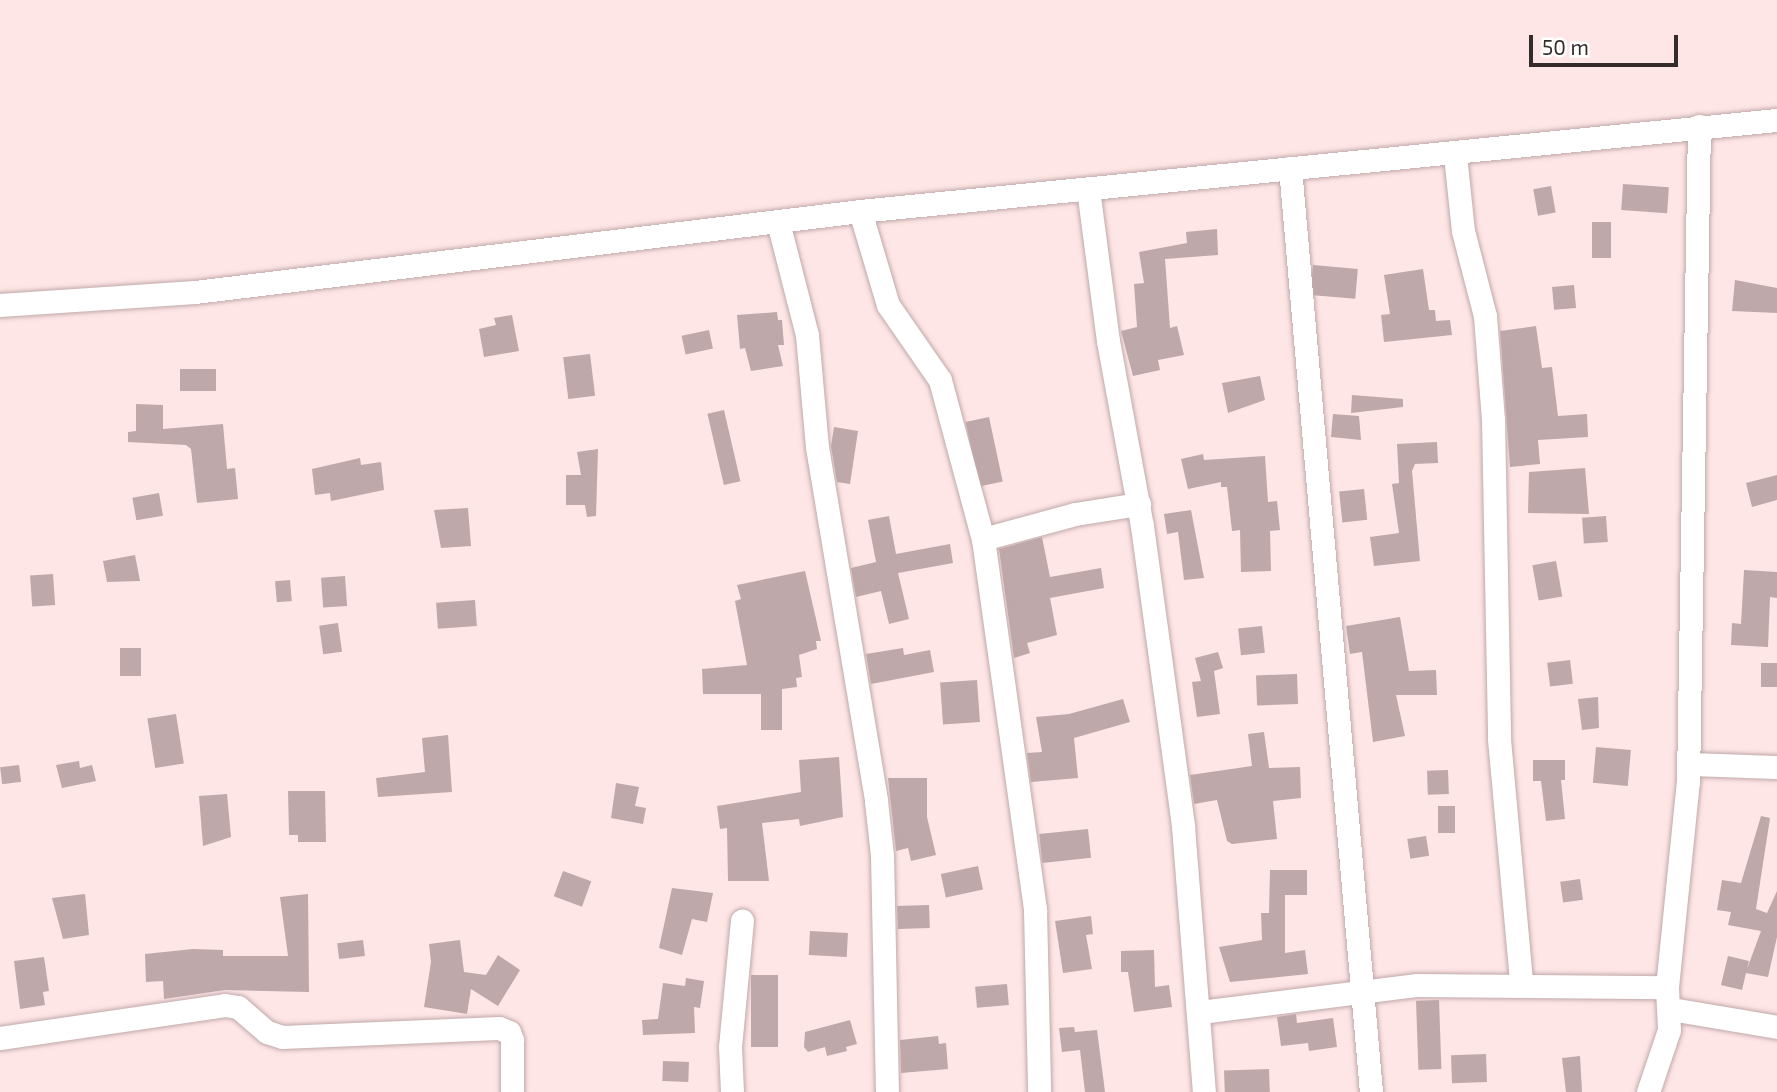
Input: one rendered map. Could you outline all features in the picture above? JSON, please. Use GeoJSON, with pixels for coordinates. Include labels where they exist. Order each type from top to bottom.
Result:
{"type":"FeatureCollection","features":[{"type":"Feature","properties":{"kind":"street"},"geometry":{"type":"LineString","coordinates":[[0,305],[195,292],[860,211],[1290,167],[1455,155],[1699,125],[1777,120]]}},
{"type":"Feature","properties":{"kind":"street"},"geometry":{"type":"LineString","coordinates":[[1648,1092],[1669,998],[1689,764],[1699,125]]}},
{"type":"Feature","properties":{"kind":"street"},"geometry":{"type":"LineString","coordinates":[[1455,155],[1463,231],[1485,316],[1493,419],[1499,740],[1521,983]]}},
{"type":"Feature","properties":{"kind":"street"},"geometry":{"type":"LineString","coordinates":[[1290,167],[1371,1092]]}},
{"type":"Feature","properties":{"kind":"street"},"geometry":{"type":"LineString","coordinates":[[1088,189],[1108,341],[1139,504],[1183,826],[1200,1012],[1204,1092]]}},
{"type":"Feature","properties":{"kind":"street"},"geometry":{"type":"LineString","coordinates":[[860,211],[888,305],[940,380],[983,539],[1035,909],[1039,1092]]}},
{"type":"Feature","properties":{"kind":"street"},"geometry":{"type":"LineString","coordinates":[[778,222],[807,335],[817,447],[876,801],[882,855],[887,1092]]}},
{"type":"Feature","properties":{"kind":"street"},"geometry":{"type":"LineString","coordinates":[[983,539],[1074,514],[1139,504]]}},
{"type":"Feature","properties":{"kind":"street"},"geometry":{"type":"LineString","coordinates":[[1689,764],[1777,767]]}},
{"type":"Feature","properties":{"kind":"street"},"geometry":{"type":"LineString","coordinates":[[732,1092],[730,1047],[742,921]]}},
{"type":"Feature","properties":{"kind":"street"},"geometry":{"type":"LineString","coordinates":[[1200,1012],[1417,985],[1521,983],[1669,998],[1777,1027]]}},
{"type":"Feature","properties":{"kind":"street"},"geometry":{"type":"LineString","coordinates":[[0,1038],[225,1005],[239,1007],[267,1032],[282,1037],[499,1028],[509,1032],[512,1040],[512,1092]]}},
{"type":"Feature","properties":{"kind":"building"},"geometry":{"type":"Polygon","coordinates":[[[1623,184],[1669,187],[1667,213],[1621,210],[1623,184]]]}},
{"type":"Feature","properties":{"kind":"building"},"geometry":{"type":"Polygon","coordinates":[[[1551,186],[1556,213],[1538,216],[1533,189],[1551,186]]]}},
{"type":"Feature","properties":{"kind":"building"},"geometry":{"type":"Polygon","coordinates":[[[1592,222],[1611,222],[1611,258],[1592,258],[1592,222]]]}},
{"type":"Feature","properties":{"kind":"building"},"geometry":{"type":"Polygon","coordinates":[[[1217,229],[1218,255],[1165,259],[1170,328],[1177,326],[1184,355],[1158,360],[1160,370],[1133,376],[1121,331],[1137,327],[1134,284],[1144,283],[1139,252],[1187,243],[1186,232],[1217,229]]]}},
{"type":"Feature","properties":{"kind":"building"},"geometry":{"type":"Polygon","coordinates":[[[1313,265],[1358,269],[1355,299],[1310,295],[1313,265]]]}},
{"type":"Feature","properties":{"kind":"building"},"geometry":{"type":"Polygon","coordinates":[[[1423,269],[1429,310],[1435,310],[1436,321],[1450,320],[1452,335],[1384,342],[1381,315],[1390,314],[1384,275],[1423,269]]]}},
{"type":"Feature","properties":{"kind":"building"},"geometry":{"type":"Polygon","coordinates":[[[1735,280],[1777,288],[1777,313],[1732,311],[1735,280]]]}},
{"type":"Feature","properties":{"kind":"building"},"geometry":{"type":"Polygon","coordinates":[[[1574,285],[1576,308],[1554,310],[1552,287],[1574,285]]]}},
{"type":"Feature","properties":{"kind":"building"},"geometry":{"type":"Polygon","coordinates":[[[777,312],[778,320],[782,320],[784,345],[778,345],[783,366],[751,371],[745,348],[740,349],[737,315],[777,312]]]}},
{"type":"Feature","properties":{"kind":"building"},"geometry":{"type":"Polygon","coordinates":[[[512,315],[519,351],[484,357],[479,329],[496,325],[494,318],[512,315]]]}},
{"type":"Feature","properties":{"kind":"building"},"geometry":{"type":"Polygon","coordinates":[[[1536,326],[1542,368],[1552,367],[1558,416],[1587,414],[1588,437],[1538,440],[1540,464],[1510,467],[1500,331],[1536,326]]]}},
{"type":"Feature","properties":{"kind":"building"},"geometry":{"type":"Polygon","coordinates":[[[709,330],[713,349],[686,354],[682,336],[709,330]]]}},
{"type":"Feature","properties":{"kind":"building"},"geometry":{"type":"Polygon","coordinates":[[[590,354],[595,396],[568,399],[563,357],[590,354]]]}},
{"type":"Feature","properties":{"kind":"building"},"geometry":{"type":"Polygon","coordinates":[[[180,369],[216,369],[216,391],[180,391],[180,369]]]}},
{"type":"Feature","properties":{"kind":"building"},"geometry":{"type":"Polygon","coordinates":[[[1260,376],[1265,400],[1228,413],[1222,383],[1260,376]]]}},
{"type":"Feature","properties":{"kind":"building"},"geometry":{"type":"Polygon","coordinates":[[[1352,395],[1403,399],[1403,407],[1351,413],[1352,395]]]}},
{"type":"Feature","properties":{"kind":"building"},"geometry":{"type":"Polygon","coordinates":[[[136,404],[163,405],[163,429],[223,424],[227,469],[235,468],[238,499],[197,503],[191,449],[186,445],[128,442],[128,432],[136,431],[136,404]]]}},
{"type":"Feature","properties":{"kind":"building"},"geometry":{"type":"Polygon","coordinates":[[[724,410],[740,481],[724,485],[707,414],[724,410]]]}},
{"type":"Feature","properties":{"kind":"building"},"geometry":{"type":"Polygon","coordinates":[[[1333,414],[1359,416],[1361,440],[1331,437],[1333,414]]]}},
{"type":"Feature","properties":{"kind":"building"},"geometry":{"type":"Polygon","coordinates":[[[989,417],[1003,482],[979,487],[966,422],[989,417]]]}},
{"type":"Feature","properties":{"kind":"building"},"geometry":{"type":"Polygon","coordinates":[[[834,427],[858,431],[850,484],[837,482],[831,446],[834,427]]]}},
{"type":"Feature","properties":{"kind":"building"},"geometry":{"type":"Polygon","coordinates":[[[1437,442],[1438,463],[1415,464],[1412,471],[1420,561],[1374,566],[1370,537],[1399,533],[1392,484],[1399,483],[1397,444],[1437,442]]]}},
{"type":"Feature","properties":{"kind":"building"},"geometry":{"type":"Polygon","coordinates":[[[598,449],[596,516],[587,517],[585,505],[566,505],[566,475],[581,475],[577,452],[598,449]]]}},
{"type":"Feature","properties":{"kind":"building"},"geometry":{"type":"Polygon","coordinates":[[[1203,454],[1204,460],[1265,456],[1268,502],[1277,501],[1280,530],[1270,531],[1271,571],[1241,572],[1240,530],[1232,531],[1227,487],[1221,487],[1221,482],[1188,489],[1181,459],[1203,454]]]}},
{"type":"Feature","properties":{"kind":"building"},"geometry":{"type":"Polygon","coordinates":[[[360,458],[361,465],[381,462],[384,490],[331,501],[330,493],[315,495],[312,469],[360,458]]]}},
{"type":"Feature","properties":{"kind":"building"},"geometry":{"type":"Polygon","coordinates":[[[1585,468],[1589,514],[1528,513],[1529,472],[1585,468]]]}},
{"type":"Feature","properties":{"kind":"building"},"geometry":{"type":"Polygon","coordinates":[[[1777,475],[1777,500],[1752,507],[1746,483],[1777,475]]]}},
{"type":"Feature","properties":{"kind":"building"},"geometry":{"type":"Polygon","coordinates":[[[1364,489],[1367,520],[1342,522],[1339,492],[1364,489]]]}},
{"type":"Feature","properties":{"kind":"building"},"geometry":{"type":"Polygon","coordinates":[[[159,493],[163,516],[136,520],[132,498],[159,493]]]}},
{"type":"Feature","properties":{"kind":"building"},"geometry":{"type":"Polygon","coordinates":[[[468,508],[471,546],[441,548],[434,510],[468,508]]]}},
{"type":"Feature","properties":{"kind":"building"},"geometry":{"type":"Polygon","coordinates":[[[1191,510],[1204,578],[1184,580],[1178,532],[1167,534],[1164,514],[1191,510]]]}},
{"type":"Feature","properties":{"kind":"building"},"geometry":{"type":"Polygon","coordinates":[[[889,516],[896,554],[950,544],[953,563],[898,573],[909,619],[889,624],[881,591],[856,597],[851,568],[876,562],[868,520],[889,516]]]}},
{"type":"Feature","properties":{"kind":"building"},"geometry":{"type":"Polygon","coordinates":[[[1606,516],[1608,542],[1584,544],[1582,518],[1606,516]]]}},
{"type":"Feature","properties":{"kind":"building"},"geometry":{"type":"Polygon","coordinates":[[[1042,537],[1050,577],[1101,568],[1104,588],[1050,598],[1057,635],[1027,643],[1030,653],[1014,658],[999,549],[1042,537]]]}},
{"type":"Feature","properties":{"kind":"building"},"geometry":{"type":"Polygon","coordinates":[[[135,555],[140,581],[107,582],[103,561],[135,555]]]}},
{"type":"Feature","properties":{"kind":"building"},"geometry":{"type":"Polygon","coordinates":[[[1556,561],[1562,596],[1539,601],[1532,565],[1556,561]]]}},
{"type":"Feature","properties":{"kind":"building"},"geometry":{"type":"Polygon","coordinates":[[[1744,570],[1777,572],[1777,598],[1770,597],[1768,647],[1731,645],[1732,623],[1741,624],[1744,570]]]}},
{"type":"Feature","properties":{"kind":"building"},"geometry":{"type":"Polygon","coordinates":[[[805,571],[821,641],[816,641],[817,649],[799,655],[802,677],[796,678],[797,687],[782,689],[782,730],[761,730],[761,694],[703,694],[702,669],[747,665],[735,601],[741,599],[737,585],[805,571]]]}},
{"type":"Feature","properties":{"kind":"building"},"geometry":{"type":"Polygon","coordinates":[[[53,574],[55,605],[32,607],[30,576],[53,574]]]}},
{"type":"Feature","properties":{"kind":"building"},"geometry":{"type":"Polygon","coordinates":[[[345,576],[347,606],[323,608],[321,578],[345,576]]]}},
{"type":"Feature","properties":{"kind":"building"},"geometry":{"type":"Polygon","coordinates":[[[290,580],[292,601],[277,602],[275,581],[290,580]]]}},
{"type":"Feature","properties":{"kind":"building"},"geometry":{"type":"Polygon","coordinates":[[[475,600],[477,626],[438,629],[436,603],[475,600]]]}},
{"type":"Feature","properties":{"kind":"building"},"geometry":{"type":"Polygon","coordinates":[[[1400,617],[1409,671],[1436,670],[1437,695],[1396,695],[1405,736],[1373,742],[1362,652],[1350,654],[1346,626],[1400,617]]]}},
{"type":"Feature","properties":{"kind":"building"},"geometry":{"type":"Polygon","coordinates":[[[338,623],[342,652],[323,654],[319,626],[338,623]]]}},
{"type":"Feature","properties":{"kind":"building"},"geometry":{"type":"Polygon","coordinates":[[[1262,626],[1265,653],[1241,655],[1238,629],[1262,626]]]}},
{"type":"Feature","properties":{"kind":"building"},"geometry":{"type":"Polygon","coordinates":[[[120,648],[141,648],[141,676],[120,676],[120,648]]]}},
{"type":"Feature","properties":{"kind":"building"},"geometry":{"type":"Polygon","coordinates":[[[903,648],[904,655],[930,650],[934,672],[871,684],[866,654],[903,648]]]}},
{"type":"Feature","properties":{"kind":"building"},"geometry":{"type":"Polygon","coordinates":[[[1218,652],[1223,668],[1214,671],[1220,714],[1197,717],[1192,682],[1201,681],[1195,658],[1218,652]]]}},
{"type":"Feature","properties":{"kind":"building"},"geometry":{"type":"Polygon","coordinates":[[[1570,660],[1573,684],[1550,687],[1547,663],[1570,660]]]}},
{"type":"Feature","properties":{"kind":"building"},"geometry":{"type":"Polygon","coordinates":[[[1761,663],[1777,663],[1777,687],[1761,687],[1761,663]]]}},
{"type":"Feature","properties":{"kind":"building"},"geometry":{"type":"Polygon","coordinates":[[[1297,674],[1298,704],[1257,705],[1256,675],[1297,674]]]}},
{"type":"Feature","properties":{"kind":"building"},"geometry":{"type":"Polygon","coordinates":[[[977,680],[980,722],[943,724],[940,683],[977,680]]]}},
{"type":"Feature","properties":{"kind":"building"},"geometry":{"type":"Polygon","coordinates":[[[1598,697],[1599,728],[1582,730],[1578,699],[1598,697]]]}},
{"type":"Feature","properties":{"kind":"building"},"geometry":{"type":"Polygon","coordinates":[[[1123,699],[1130,722],[1074,738],[1078,778],[1031,782],[1027,753],[1042,752],[1036,717],[1069,714],[1123,699]]]}},
{"type":"Feature","properties":{"kind":"building"},"geometry":{"type":"Polygon","coordinates":[[[176,714],[184,763],[155,768],[147,719],[176,714]]]}},
{"type":"Feature","properties":{"kind":"building"},"geometry":{"type":"Polygon","coordinates":[[[1264,732],[1269,768],[1300,767],[1301,798],[1273,801],[1277,839],[1232,844],[1227,841],[1217,800],[1194,804],[1190,775],[1252,766],[1248,734],[1264,732]]]}},
{"type":"Feature","properties":{"kind":"building"},"geometry":{"type":"Polygon","coordinates":[[[448,735],[452,792],[378,797],[376,778],[425,772],[422,738],[448,735]]]}},
{"type":"Feature","properties":{"kind":"building"},"geometry":{"type":"Polygon","coordinates":[[[1596,747],[1631,750],[1628,786],[1593,783],[1596,747]]]}},
{"type":"Feature","properties":{"kind":"building"},"geometry":{"type":"Polygon","coordinates":[[[839,757],[843,817],[800,826],[799,819],[762,823],[769,881],[728,881],[727,828],[720,829],[717,806],[801,792],[799,760],[839,757]]]}},
{"type":"Feature","properties":{"kind":"building"},"geometry":{"type":"Polygon","coordinates":[[[1533,760],[1565,760],[1565,780],[1561,780],[1565,819],[1546,821],[1541,781],[1533,781],[1533,760]]]}},
{"type":"Feature","properties":{"kind":"building"},"geometry":{"type":"Polygon","coordinates":[[[79,761],[80,768],[92,765],[96,781],[62,788],[56,765],[79,761]]]}},
{"type":"Feature","properties":{"kind":"building"},"geometry":{"type":"Polygon","coordinates":[[[19,765],[21,782],[2,784],[0,767],[19,765]]]}},
{"type":"Feature","properties":{"kind":"building"},"geometry":{"type":"Polygon","coordinates":[[[1448,770],[1449,794],[1428,795],[1427,771],[1448,770]]]}},
{"type":"Feature","properties":{"kind":"building"},"geometry":{"type":"Polygon","coordinates":[[[888,778],[927,778],[927,817],[936,855],[911,861],[908,848],[896,851],[888,778]]]}},
{"type":"Feature","properties":{"kind":"building"},"geometry":{"type":"Polygon","coordinates":[[[616,783],[639,787],[635,806],[646,808],[643,824],[611,818],[616,783]]]}},
{"type":"Feature","properties":{"kind":"building"},"geometry":{"type":"Polygon","coordinates":[[[288,791],[325,791],[326,842],[298,842],[298,835],[289,835],[288,791]]]}},
{"type":"Feature","properties":{"kind":"building"},"geometry":{"type":"Polygon","coordinates":[[[227,794],[231,837],[203,846],[199,796],[227,794]]]}},
{"type":"Feature","properties":{"kind":"building"},"geometry":{"type":"Polygon","coordinates":[[[1438,806],[1455,806],[1455,833],[1438,833],[1438,806]]]}},
{"type":"Feature","properties":{"kind":"building"},"geometry":{"type":"Polygon","coordinates":[[[1761,816],[1770,818],[1756,909],[1767,913],[1777,891],[1777,937],[1768,977],[1746,973],[1742,990],[1721,985],[1728,956],[1749,961],[1747,969],[1761,931],[1728,925],[1731,912],[1717,910],[1722,880],[1741,883],[1761,816]]]}},
{"type":"Feature","properties":{"kind":"building"},"geometry":{"type":"Polygon","coordinates":[[[1088,829],[1091,858],[1042,863],[1039,834],[1088,829]]]}},
{"type":"Feature","properties":{"kind":"building"},"geometry":{"type":"Polygon","coordinates":[[[1426,836],[1429,856],[1410,859],[1407,839],[1426,836]]]}},
{"type":"Feature","properties":{"kind":"building"},"geometry":{"type":"Polygon","coordinates":[[[978,866],[983,889],[946,897],[941,874],[978,866]]]}},
{"type":"Feature","properties":{"kind":"building"},"geometry":{"type":"Polygon","coordinates":[[[1270,870],[1307,870],[1307,895],[1285,895],[1285,953],[1305,950],[1308,974],[1230,982],[1219,947],[1262,940],[1261,913],[1269,913],[1270,870]]]}},
{"type":"Feature","properties":{"kind":"building"},"geometry":{"type":"Polygon","coordinates":[[[563,871],[591,881],[582,907],[554,896],[563,871]]]}},
{"type":"Feature","properties":{"kind":"building"},"geometry":{"type":"Polygon","coordinates":[[[1580,879],[1583,900],[1563,903],[1560,882],[1580,879]]]}},
{"type":"Feature","properties":{"kind":"building"},"geometry":{"type":"Polygon","coordinates":[[[672,888],[713,893],[707,922],[692,919],[682,955],[659,948],[672,888]]]}},
{"type":"Feature","properties":{"kind":"building"},"geometry":{"type":"Polygon","coordinates":[[[85,894],[89,935],[63,939],[52,898],[85,894]]]}},
{"type":"Feature","properties":{"kind":"building"},"geometry":{"type":"Polygon","coordinates":[[[308,894],[309,992],[225,990],[164,999],[163,981],[146,982],[145,954],[193,949],[223,950],[223,956],[288,956],[280,897],[308,894]]]}},
{"type":"Feature","properties":{"kind":"building"},"geometry":{"type":"Polygon","coordinates":[[[929,905],[930,928],[898,929],[897,906],[929,905]]]}},
{"type":"Feature","properties":{"kind":"building"},"geometry":{"type":"Polygon","coordinates":[[[1091,916],[1093,934],[1086,935],[1092,969],[1063,973],[1055,921],[1091,916]]]}},
{"type":"Feature","properties":{"kind":"building"},"geometry":{"type":"Polygon","coordinates":[[[810,931],[848,933],[847,957],[809,955],[810,931]]]}},
{"type":"Feature","properties":{"kind":"building"},"geometry":{"type":"Polygon","coordinates":[[[363,940],[365,956],[339,959],[337,943],[363,940]]]}},
{"type":"Feature","properties":{"kind":"building"},"geometry":{"type":"Polygon","coordinates":[[[460,940],[464,972],[486,975],[498,955],[520,970],[498,1006],[471,989],[467,1014],[424,1007],[431,962],[429,944],[460,940]]]}},
{"type":"Feature","properties":{"kind":"building"},"geometry":{"type":"Polygon","coordinates":[[[1154,950],[1155,987],[1169,985],[1172,1007],[1134,1012],[1128,972],[1121,972],[1121,951],[1154,950]]]}},
{"type":"Feature","properties":{"kind":"building"},"geometry":{"type":"Polygon","coordinates":[[[44,957],[49,991],[43,992],[45,1005],[20,1009],[14,961],[44,957]]]}},
{"type":"Feature","properties":{"kind":"building"},"geometry":{"type":"Polygon","coordinates":[[[751,975],[778,975],[778,1047],[751,1047],[751,975]]]}},
{"type":"Feature","properties":{"kind":"building"},"geometry":{"type":"Polygon","coordinates":[[[686,978],[704,981],[700,1008],[694,1007],[695,1033],[643,1035],[642,1020],[658,1019],[663,983],[685,986],[686,978]]]}},
{"type":"Feature","properties":{"kind":"building"},"geometry":{"type":"Polygon","coordinates":[[[1007,984],[1009,1005],[977,1008],[975,987],[1007,984]]]}},
{"type":"Feature","properties":{"kind":"building"},"geometry":{"type":"Polygon","coordinates":[[[1439,1000],[1441,1069],[1418,1070],[1416,1001],[1439,1000]]]}},
{"type":"Feature","properties":{"kind":"building"},"geometry":{"type":"Polygon","coordinates":[[[1296,1014],[1297,1023],[1333,1018],[1337,1047],[1309,1051],[1308,1043],[1281,1046],[1277,1017],[1296,1014]]]}},
{"type":"Feature","properties":{"kind":"building"},"geometry":{"type":"Polygon","coordinates":[[[850,1020],[857,1044],[846,1047],[847,1051],[827,1056],[825,1047],[808,1052],[804,1047],[805,1032],[850,1020]]]}},
{"type":"Feature","properties":{"kind":"building"},"geometry":{"type":"Polygon","coordinates":[[[1074,1027],[1075,1032],[1097,1030],[1105,1092],[1085,1092],[1080,1050],[1062,1052],[1059,1028],[1074,1027]]]}},
{"type":"Feature","properties":{"kind":"building"},"geometry":{"type":"Polygon","coordinates":[[[938,1036],[939,1044],[946,1043],[948,1069],[901,1073],[900,1040],[938,1036]]]}},
{"type":"Feature","properties":{"kind":"building"},"geometry":{"type":"Polygon","coordinates":[[[1486,1054],[1487,1082],[1452,1083],[1451,1055],[1486,1054]]]}},
{"type":"Feature","properties":{"kind":"building"},"geometry":{"type":"Polygon","coordinates":[[[1580,1056],[1582,1092],[1566,1092],[1562,1058],[1580,1056]]]}},
{"type":"Feature","properties":{"kind":"building"},"geometry":{"type":"Polygon","coordinates":[[[663,1061],[689,1062],[688,1082],[662,1081],[663,1061]]]}},
{"type":"Feature","properties":{"kind":"building"},"geometry":{"type":"Polygon","coordinates":[[[1269,1069],[1270,1092],[1225,1092],[1224,1071],[1269,1069]]]}}]}
